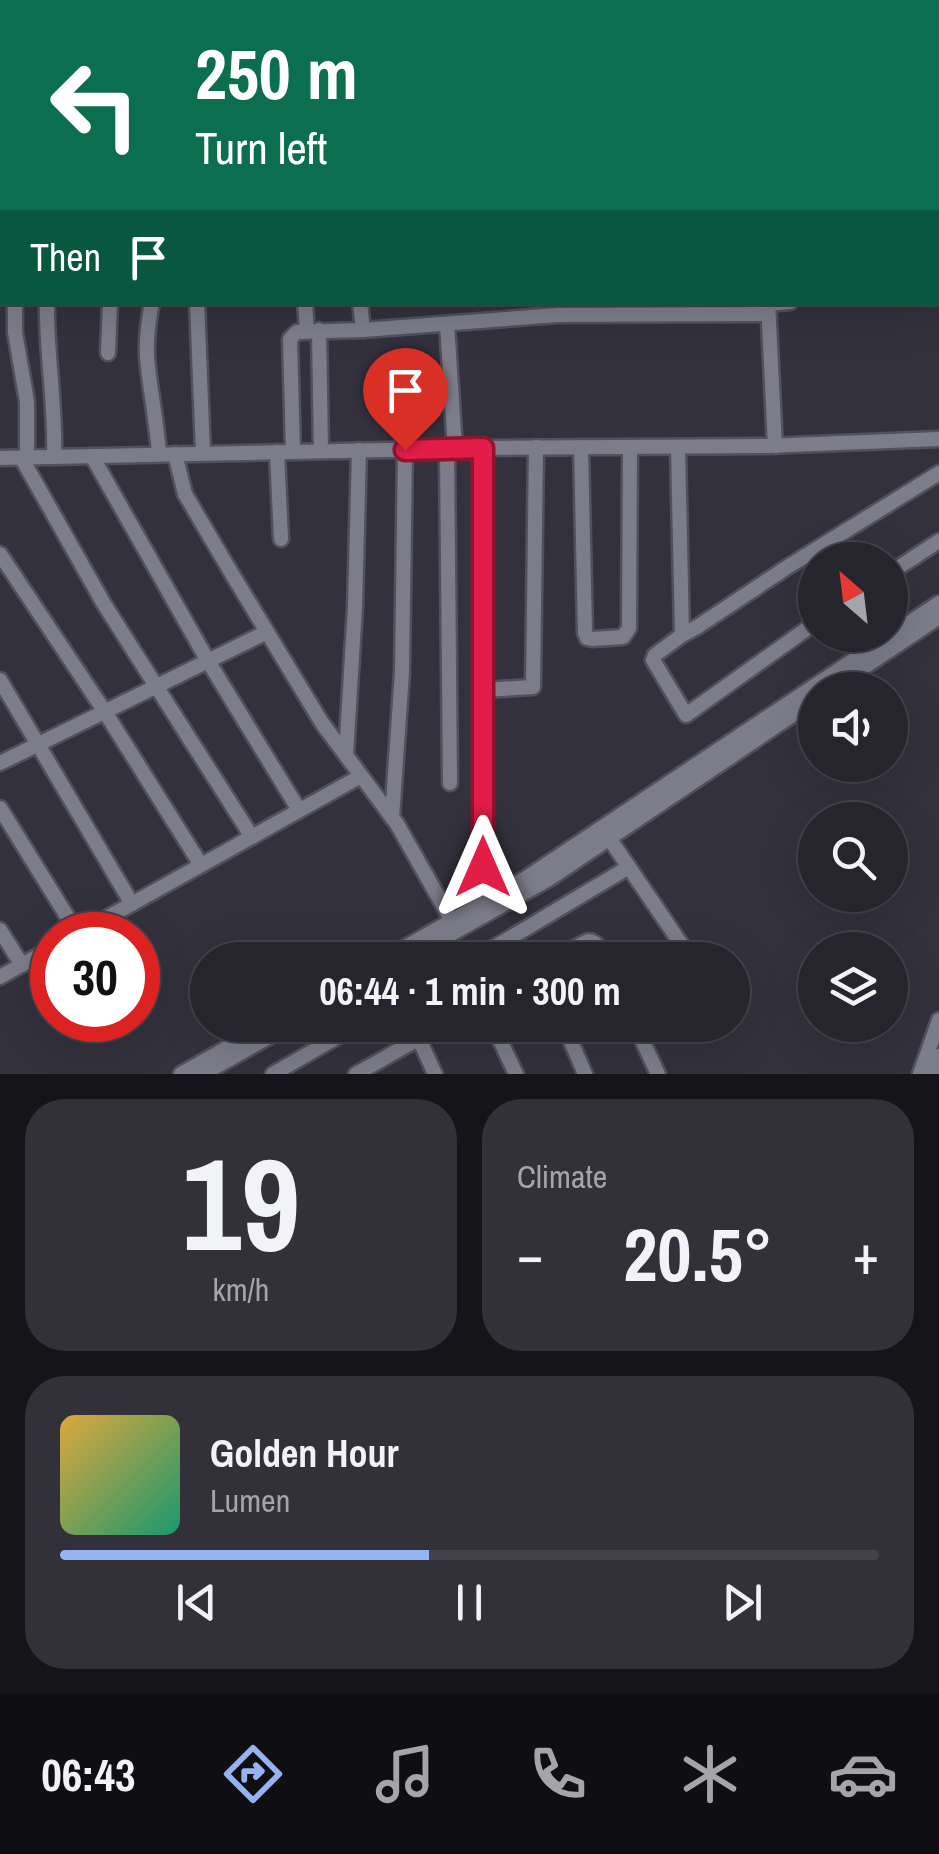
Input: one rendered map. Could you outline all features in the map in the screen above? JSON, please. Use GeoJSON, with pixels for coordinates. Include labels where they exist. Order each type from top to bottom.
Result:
{"type":"FeatureCollection","features":[{"type":"Feature","properties":{"kind":"street"},"geometry":{"type":"LineString","coordinates":[[15,305],[15,332],[27,402],[24,457],[104,604],[252,837]]}},
{"type":"Feature","properties":{"kind":"street"},"geometry":{"type":"LineString","coordinates":[[47,305],[54,456]]}},
{"type":"Feature","properties":{"kind":"street"},"geometry":{"type":"LineString","coordinates":[[108,353],[110,305]]}},
{"type":"Feature","properties":{"kind":"street"},"geometry":{"type":"LineString","coordinates":[[152,305],[147,365],[159,454]]}},
{"type":"Feature","properties":{"kind":"street"},"geometry":{"type":"LineString","coordinates":[[196,305],[203,453]]}},
{"type":"Feature","properties":{"kind":"street"},"geometry":{"type":"LineString","coordinates":[[306,305],[313,330],[321,451]]}},
{"type":"Feature","properties":{"kind":"street"},"geometry":{"type":"LineString","coordinates":[[360,305],[363,330]]}},
{"type":"Feature","properties":{"kind":"street"},"geometry":{"type":"LineString","coordinates":[[281,539],[290,339],[293,334],[313,330],[768,307],[775,446]]}},
{"type":"Feature","properties":{"kind":"street"},"geometry":{"type":"LineString","coordinates":[[447,324],[451,448],[450,783]]}},
{"type":"Feature","properties":{"kind":"street"},"geometry":{"type":"LineString","coordinates":[[0,455],[775,446],[939,440]]}},
{"type":"Feature","properties":{"kind":"street"},"geometry":{"type":"LineString","coordinates":[[678,446],[682,635]]}},
{"type":"Feature","properties":{"kind":"street"},"geometry":{"type":"LineString","coordinates":[[483,690],[533,687],[536,447]]}},
{"type":"Feature","properties":{"kind":"street"},"geometry":{"type":"LineString","coordinates":[[581,447],[584,633],[592,639],[623,636],[629,628],[630,447]]}},
{"type":"Feature","properties":{"kind":"street"},"geometry":{"type":"LineString","coordinates":[[483,448],[483,910]]}},
{"type":"Feature","properties":{"kind":"street"},"geometry":{"type":"LineString","coordinates":[[346,755],[360,450]]}},
{"type":"Feature","properties":{"kind":"street"},"geometry":{"type":"LineString","coordinates":[[392,818],[402,672],[405,450]]}},
{"type":"Feature","properties":{"kind":"street"},"geometry":{"type":"LineString","coordinates":[[175,454],[185,494],[322,723],[392,818],[452,921]]}},
{"type":"Feature","properties":{"kind":"street"},"geometry":{"type":"LineString","coordinates":[[92,456],[208,661],[299,810]]}},
{"type":"Feature","properties":{"kind":"street"},"geometry":{"type":"LineString","coordinates":[[798,635],[686,715],[653,660],[682,635],[939,474]]}},
{"type":"Feature","properties":{"kind":"street"},"geometry":{"type":"LineString","coordinates":[[908,561],[939,540]]}},
{"type":"Feature","properties":{"kind":"street"},"geometry":{"type":"LineString","coordinates":[[0,554],[201,865]]}},
{"type":"Feature","properties":{"kind":"street"},"geometry":{"type":"LineString","coordinates":[[0,587],[16,578]]}},
{"type":"Feature","properties":{"kind":"street"},"geometry":{"type":"LineString","coordinates":[[606,833],[939,603]]}},
{"type":"Feature","properties":{"kind":"street"},"geometry":{"type":"LineString","coordinates":[[857,672],[939,617]]}},
{"type":"Feature","properties":{"kind":"street"},"geometry":{"type":"LineString","coordinates":[[0,763],[267,632]]}},
{"type":"Feature","properties":{"kind":"street"},"geometry":{"type":"LineString","coordinates":[[0,680],[132,904]]}},
{"type":"Feature","properties":{"kind":"street"},"geometry":{"type":"LineString","coordinates":[[434,942],[526,878],[606,833],[798,711]]}},
{"type":"Feature","properties":{"kind":"street"},"geometry":{"type":"LineString","coordinates":[[117,912],[361,776]]}},
{"type":"Feature","properties":{"kind":"street"},"geometry":{"type":"LineString","coordinates":[[0,808],[64,912]]}},
{"type":"Feature","properties":{"kind":"street"},"geometry":{"type":"LineString","coordinates":[[606,833],[680,942]]}},
{"type":"Feature","properties":{"kind":"street"},"geometry":{"type":"LineString","coordinates":[[504,942],[628,867]]}},
{"type":"Feature","properties":{"kind":"street"},"geometry":{"type":"LineString","coordinates":[[414,942],[452,921],[483,910]]}},
{"type":"Feature","properties":{"kind":"street"},"geometry":{"type":"LineString","coordinates":[[0,930],[22,965]]}},
{"type":"Feature","properties":{"kind":"street"},"geometry":{"type":"LineString","coordinates":[[0,977],[30,960]]}},
{"type":"Feature","properties":{"kind":"street"},"geometry":{"type":"LineString","coordinates":[[920,1074],[939,1020]]}},
{"type":"Feature","properties":{"kind":"street"},"geometry":{"type":"LineString","coordinates":[[181,1074],[217,1066],[247,1042]]}},
{"type":"Feature","properties":{"kind":"street"},"geometry":{"type":"LineString","coordinates":[[203,1074],[260,1042]]}},
{"type":"Feature","properties":{"kind":"street"},"geometry":{"type":"LineString","coordinates":[[272,1074],[328,1042]]}},
{"type":"Feature","properties":{"kind":"street"},"geometry":{"type":"LineString","coordinates":[[357,1074],[414,1042]]}},
{"type":"Feature","properties":{"kind":"street"},"geometry":{"type":"LineString","coordinates":[[420,1042],[435,1074]]}},
{"type":"Feature","properties":{"kind":"street"},"geometry":{"type":"LineString","coordinates":[[501,1042],[516,1074]]}},
{"type":"Feature","properties":{"kind":"street"},"geometry":{"type":"LineString","coordinates":[[572,1042],[586,1074]]}},
{"type":"Feature","properties":{"kind":"street"},"geometry":{"type":"LineString","coordinates":[[643,1042],[658,1074]]}},
{"type":"Feature","properties":{"kind":"street"},"geometry":{"type":"LineString","coordinates":[[933,1074],[939,1056]]}},
{"type":"Feature","properties":{"kind":"route"},"geometry":{"type":"LineString","coordinates":[[405,450],[483,448],[483,867]]}}]}
